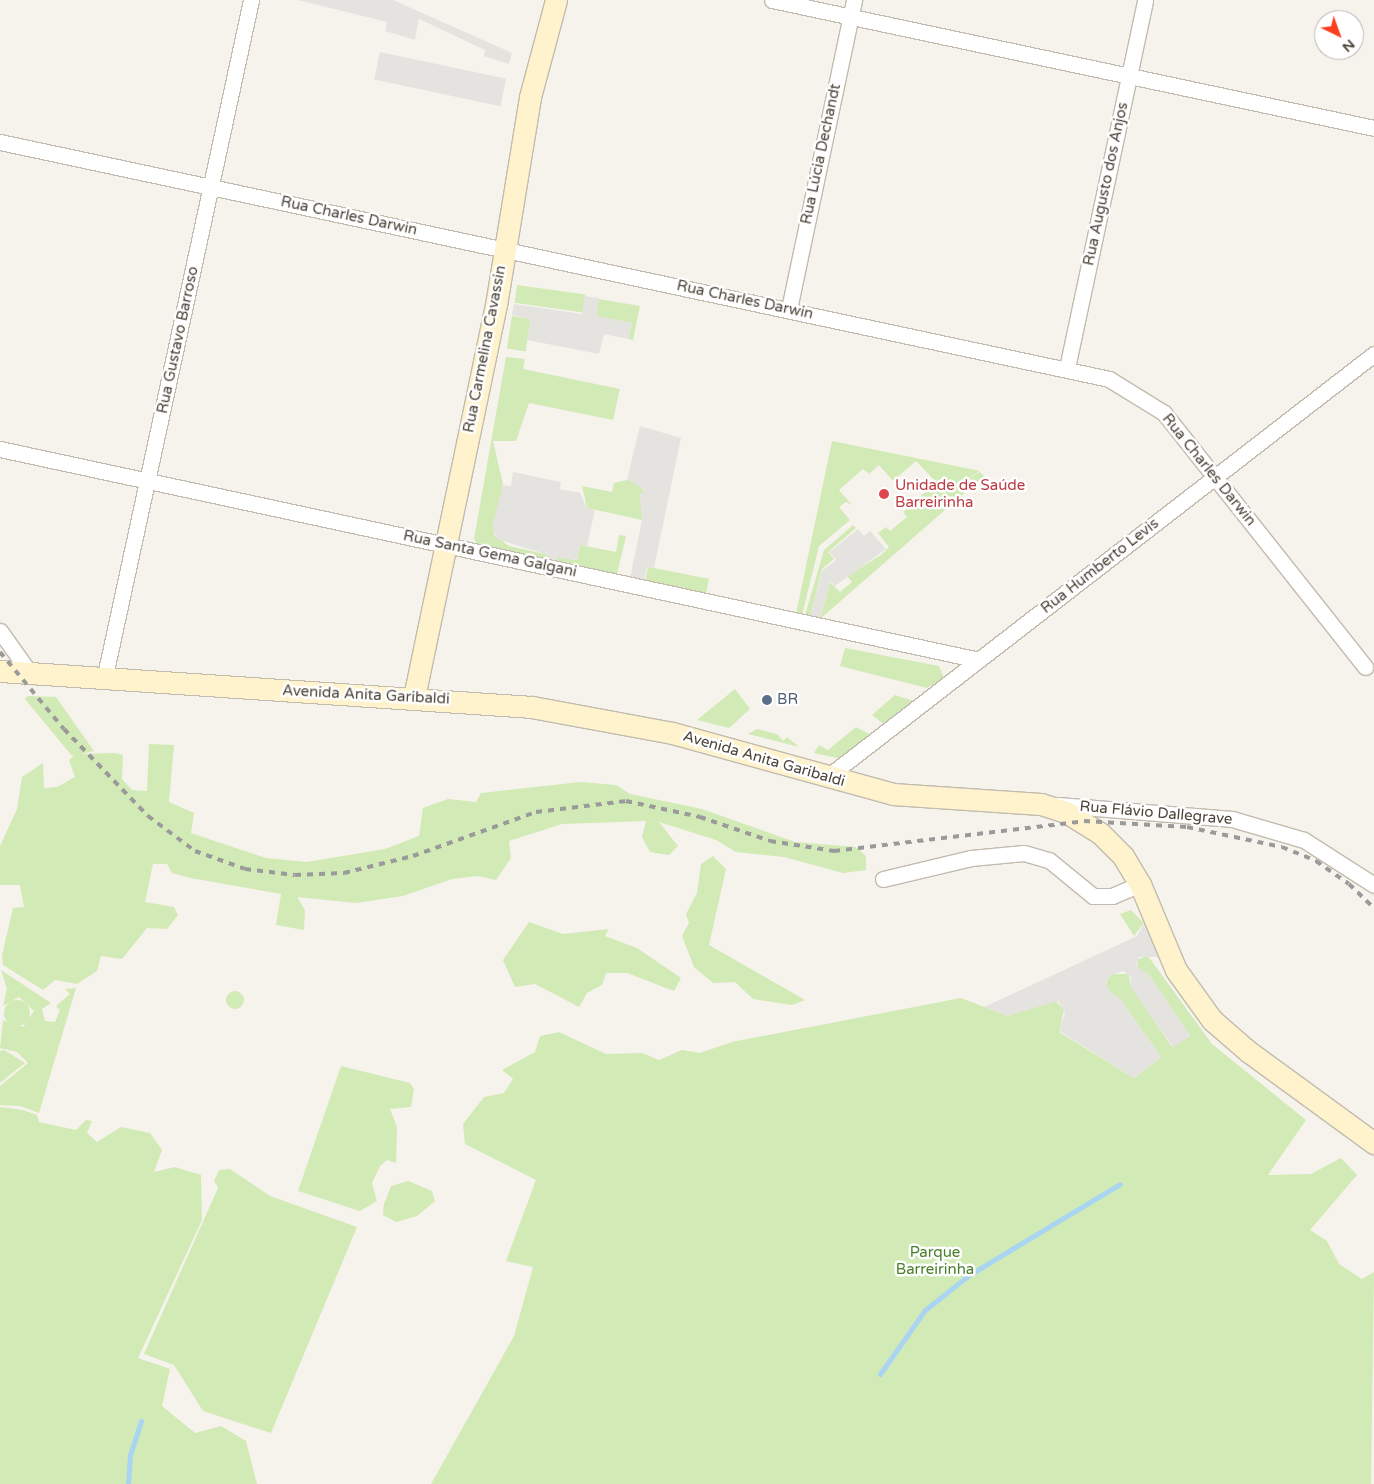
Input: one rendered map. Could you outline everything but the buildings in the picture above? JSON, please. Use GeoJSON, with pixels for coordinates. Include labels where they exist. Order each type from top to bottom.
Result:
{"type":"FeatureCollection","features":[{"type":"Feature","properties":{"kind":"main road","name":"Rua Carmelina Cavassin"},"geometry":{"type":"LineString","coordinates":[[414,697],[496,305],[530,97],[556,0]]}},
{"type":"Feature","properties":{"kind":"main road","name":"Avenida Anita Garibaldi"},"geometry":{"type":"LineString","coordinates":[[0,671],[32,676],[414,697],[532,707],[619,721],[826,778],[920,798],[1041,804],[1100,833],[1140,884],[1176,970],[1212,1020],[1255,1057],[1374,1143]]}},
{"type":"Feature","properties":{"kind":"street","name":"Rua Gustavo Barroso"},"geometry":{"type":"LineString","coordinates":[[104,680],[251,0]]}},
{"type":"Feature","properties":{"kind":"street"},"geometry":{"type":"LineString","coordinates":[[772,0],[1374,128]]}},
{"type":"Feature","properties":{"kind":"street","name":"Rua Lúcia Dechandt"},"geometry":{"type":"LineString","coordinates":[[789,309],[854,0]]}},
{"type":"Feature","properties":{"kind":"street","name":"Rua Augusto dos Anjos"},"geometry":{"type":"LineString","coordinates":[[1067,368],[1145,0]]}},
{"type":"Feature","properties":{"kind":"street","name":"Rua Charles Darwin"},"geometry":{"type":"LineString","coordinates":[[0,142],[1067,368],[1109,380],[1148,400],[1215,477],[1365,667]]}},
{"type":"Feature","properties":{"kind":"street","name":"Rua Humberto Levis"},"geometry":{"type":"LineString","coordinates":[[826,778],[1374,354]]}},
{"type":"Feature","properties":{"kind":"street","name":"Rua Santa Gema Galgani"},"geometry":{"type":"LineString","coordinates":[[0,449],[979,660]]}},
{"type":"Feature","properties":{"kind":"street"},"geometry":{"type":"LineString","coordinates":[[0,631],[32,676]]}},
{"type":"Feature","properties":{"kind":"street","name":"Rua Flávio Dallegrave"},"geometry":{"type":"LineString","coordinates":[[1041,804],[1232,819],[1304,840],[1374,885]]}},
{"type":"Feature","properties":{"kind":"street"},"geometry":{"type":"LineString","coordinates":[[883,879],[971,858],[1024,853],[1048,860],[1093,896],[1112,896],[1140,884]]}},
{"type":"Feature","properties":{"kind":"green space"},"geometry":{"type":"Polygon","coordinates":[[[517,285],[585,295],[583,312],[514,303],[517,285]]]}},
{"type":"Feature","properties":{"kind":"green space"},"geometry":{"type":"Polygon","coordinates":[[[599,299],[640,306],[633,340],[628,339],[632,323],[596,316],[599,299]]]}},
{"type":"Feature","properties":{"kind":"green space"},"geometry":{"type":"Polygon","coordinates":[[[512,316],[531,319],[526,352],[507,349],[512,316]]]}},
{"type":"Feature","properties":{"kind":"green space"},"geometry":{"type":"Polygon","coordinates":[[[506,357],[525,359],[523,369],[620,389],[613,420],[529,403],[516,441],[493,441],[503,484],[494,535],[509,546],[549,555],[548,562],[480,548],[474,539],[506,357]]]}},
{"type":"Feature","properties":{"kind":"green space"},"geometry":{"type":"Polygon","coordinates":[[[832,441],[980,471],[963,482],[980,472],[984,476],[820,619],[830,582],[840,592],[852,582],[847,576],[881,555],[889,547],[878,533],[886,527],[890,531],[907,517],[903,512],[936,482],[916,461],[893,481],[879,465],[869,474],[863,469],[839,490],[852,505],[846,502],[839,507],[850,520],[819,546],[802,615],[796,614],[832,441]]]}},
{"type":"Feature","properties":{"kind":"green space"},"geometry":{"type":"Polygon","coordinates":[[[631,479],[645,491],[640,495],[642,520],[587,508],[582,486],[612,492],[614,483],[631,479]]]}},
{"type":"Feature","properties":{"kind":"green space"},"geometry":{"type":"Polygon","coordinates":[[[853,525],[856,528],[828,552],[834,559],[822,569],[810,617],[805,615],[824,550],[853,525]]]}},
{"type":"Feature","properties":{"kind":"green space"},"geometry":{"type":"Polygon","coordinates":[[[619,535],[626,536],[617,574],[557,568],[557,557],[577,560],[580,545],[616,552],[619,535]]]}},
{"type":"Feature","properties":{"kind":"green space"},"geometry":{"type":"Polygon","coordinates":[[[648,567],[709,579],[705,598],[644,587],[648,567]]]}},
{"type":"Feature","properties":{"kind":"green space"},"geometry":{"type":"Polygon","coordinates":[[[845,648],[939,666],[944,678],[927,688],[840,666],[845,648]]]}},
{"type":"Feature","properties":{"kind":"green space"},"geometry":{"type":"Polygon","coordinates":[[[735,689],[750,709],[729,728],[697,720],[735,689]]]}},
{"type":"Feature","properties":{"kind":"green space"},"geometry":{"type":"Polygon","coordinates":[[[895,695],[914,701],[885,725],[872,715],[895,695]]]}},
{"type":"Feature","properties":{"kind":"green space"},"geometry":{"type":"Polygon","coordinates":[[[28,696],[56,697],[94,751],[72,756],[25,699],[28,696]]]}},
{"type":"Feature","properties":{"kind":"green space"},"geometry":{"type":"Polygon","coordinates":[[[856,727],[871,735],[841,759],[814,753],[819,745],[828,750],[856,727]]]}},
{"type":"Feature","properties":{"kind":"green space"},"geometry":{"type":"Polygon","coordinates":[[[757,729],[777,734],[783,741],[787,737],[799,747],[748,734],[757,729]]]}},
{"type":"Feature","properties":{"kind":"green space"},"geometry":{"type":"Polygon","coordinates":[[[149,744],[174,745],[169,802],[194,813],[191,833],[266,858],[307,862],[385,849],[419,836],[423,808],[448,799],[476,802],[481,793],[580,782],[616,785],[630,794],[702,809],[795,842],[856,847],[866,856],[866,870],[843,873],[784,857],[736,852],[716,840],[659,822],[678,846],[669,855],[650,852],[642,837],[646,821],[562,824],[509,841],[511,858],[496,880],[478,876],[452,879],[403,896],[356,903],[297,897],[305,910],[304,930],[276,925],[281,894],[190,878],[172,873],[167,864],[153,864],[145,902],[174,907],[178,915],[167,929],[147,928],[122,959],[101,956],[97,971],[77,984],[55,980],[43,990],[3,965],[2,955],[13,908],[24,907],[20,885],[0,885],[0,846],[17,809],[22,777],[43,763],[44,788],[57,787],[75,777],[69,760],[76,754],[115,753],[123,755],[122,779],[132,790],[147,791],[149,744]]]}},
{"type":"Feature","properties":{"kind":"green space"},"geometry":{"type":"Polygon","coordinates":[[[713,856],[726,869],[709,945],[805,1000],[792,1005],[753,999],[735,982],[713,983],[694,967],[682,936],[689,923],[686,914],[697,893],[701,864],[713,856]]]}},
{"type":"Feature","properties":{"kind":"green space"},"geometry":{"type":"Polygon","coordinates":[[[1131,910],[1144,923],[1134,936],[1120,914],[1131,910]]]}},
{"type":"Feature","properties":{"kind":"green space"},"geometry":{"type":"Polygon","coordinates":[[[529,922],[563,934],[609,929],[605,936],[637,948],[681,978],[674,991],[627,973],[606,973],[602,985],[587,993],[579,1007],[535,984],[515,987],[503,960],[529,922]]]}},
{"type":"Feature","properties":{"kind":"green space","name":"Parque Barreirinha"},"geometry":{"type":"Polygon","coordinates":[[[1148,956],[1212,1044],[1306,1120],[1268,1175],[1311,1174],[1341,1158],[1357,1175],[1310,1230],[1327,1241],[1339,1264],[1362,1279],[1374,1272],[1371,1484],[431,1484],[514,1336],[533,1267],[506,1261],[536,1180],[465,1144],[463,1124],[484,1097],[504,1093],[513,1079],[502,1070],[535,1052],[540,1036],[559,1032],[606,1054],[642,1053],[659,1060],[682,1050],[700,1053],[732,1042],[961,998],[1008,1016],[1054,999],[1064,1010],[1059,1032],[1134,1078],[1161,1057],[1121,1000],[1107,989],[1107,979],[1113,974],[1129,974],[1130,985],[1172,1047],[1190,1036],[1148,974],[1137,969],[1138,959],[1148,956]]]}},
{"type":"Feature","properties":{"kind":"green space"},"geometry":{"type":"Polygon","coordinates":[[[1,970],[51,1003],[42,1009],[45,1021],[55,1022],[60,1010],[56,1006],[70,994],[65,989],[76,988],[39,1113],[20,1106],[0,1105],[0,1086],[28,1063],[17,1052],[0,1048],[3,1020],[23,1027],[34,1011],[19,997],[3,1006],[7,989],[1,970]]]}},
{"type":"Feature","properties":{"kind":"green space"},"geometry":{"type":"Polygon","coordinates":[[[235,991],[241,994],[244,1000],[241,1006],[235,1009],[229,1006],[226,1000],[229,994],[235,991]]]}},
{"type":"Feature","properties":{"kind":"green space"},"geometry":{"type":"Polygon","coordinates":[[[17,1000],[26,1004],[30,1013],[26,1022],[17,1026],[8,1022],[4,1013],[8,1004],[17,1000]]]}},
{"type":"Feature","properties":{"kind":"green space"},"geometry":{"type":"Polygon","coordinates":[[[4,1050],[25,1063],[0,1083],[0,1051],[4,1050]]]}},
{"type":"Feature","properties":{"kind":"green space"},"geometry":{"type":"Polygon","coordinates":[[[341,1066],[410,1083],[414,1089],[411,1107],[390,1109],[397,1127],[396,1163],[387,1160],[380,1166],[372,1183],[377,1201],[360,1211],[298,1191],[341,1066]]]}},
{"type":"Feature","properties":{"kind":"green space"},"geometry":{"type":"Polygon","coordinates":[[[0,1107],[23,1110],[37,1115],[39,1122],[76,1130],[86,1120],[92,1121],[87,1133],[97,1142],[121,1127],[150,1133],[162,1150],[154,1172],[175,1167],[201,1175],[202,1220],[138,1358],[170,1369],[162,1406],[195,1433],[221,1426],[246,1441],[257,1484],[0,1484],[0,1107]]]}},
{"type":"Feature","properties":{"kind":"green space"},"geometry":{"type":"Polygon","coordinates":[[[230,1169],[270,1196],[357,1227],[271,1433],[203,1411],[174,1365],[144,1354],[218,1188],[214,1181],[219,1170],[230,1169]]]}},
{"type":"Feature","properties":{"kind":"green space"},"geometry":{"type":"Polygon","coordinates":[[[408,1181],[432,1191],[435,1201],[417,1216],[396,1222],[383,1215],[384,1204],[391,1186],[408,1181]]]}},
{"type":"Feature","properties":{"kind":"shaded area"},"geometry":{"type":"Polygon","coordinates":[[[298,0],[393,0],[512,53],[509,64],[484,56],[485,50],[419,19],[415,40],[385,31],[387,22],[298,0]]]}},
{"type":"Feature","properties":{"kind":"shaded area"},"geometry":{"type":"Polygon","coordinates":[[[380,52],[506,79],[500,106],[374,79],[380,52]]]}},
{"type":"Feature","properties":{"kind":"shaded area"},"geometry":{"type":"Polygon","coordinates":[[[585,296],[599,298],[597,316],[632,323],[628,339],[604,334],[599,354],[527,340],[531,319],[512,315],[514,304],[582,314],[585,296]]]}},
{"type":"Feature","properties":{"kind":"shaded area"},"geometry":{"type":"Polygon","coordinates":[[[640,426],[681,438],[654,568],[647,567],[643,586],[629,583],[642,520],[640,495],[645,490],[627,479],[640,426]]]}},
{"type":"Feature","properties":{"kind":"shaded area"},"geometry":{"type":"Polygon","coordinates":[[[513,472],[561,482],[560,489],[580,493],[587,508],[595,510],[587,546],[580,545],[577,560],[557,557],[556,563],[549,561],[549,555],[497,539],[492,527],[503,485],[511,486],[513,472]]]}},
{"type":"Feature","properties":{"kind":"shaded area"},"geometry":{"type":"Polygon","coordinates":[[[858,529],[864,536],[870,531],[886,549],[835,586],[830,581],[820,619],[810,617],[822,571],[836,560],[829,552],[858,529]]]}},
{"type":"Feature","properties":{"kind":"shaded area"},"geometry":{"type":"Polygon","coordinates":[[[1145,922],[1164,957],[1139,957],[1136,966],[1148,974],[1190,1036],[1173,1047],[1130,986],[1131,977],[1123,971],[1111,975],[1106,981],[1109,991],[1121,1000],[1161,1057],[1134,1078],[1059,1031],[1065,1013],[1058,1001],[1007,1016],[984,1007],[1137,936],[1145,922]]]}},
{"type":"Feature","properties":{"kind":"waterway"},"geometry":{"type":"LineString","coordinates":[[880,1374],[925,1310],[969,1275],[1120,1184]]}},
{"type":"Feature","properties":{"kind":"waterway"},"geometry":{"type":"LineString","coordinates":[[128,1484],[130,1455],[141,1421]]}},
{"type":"Feature","properties":{"kind":"railway"},"geometry":{"type":"LineString","coordinates":[[0,652],[64,729],[148,816],[195,851],[245,869],[295,875],[344,873],[413,856],[536,812],[626,801],[700,817],[770,841],[834,851],[1084,821],[1187,827],[1282,847],[1316,861],[1349,884],[1374,908]]}},
{"type":"Feature","properties":{"kind":"place","name":"Unidade de Saúde Barreirinha"},"geometry":{"type":"Point","coordinates":[884,494]}},
{"type":"Feature","properties":{"kind":"place","name":"BR"},"geometry":{"type":"Point","coordinates":[767,700]}}]}
